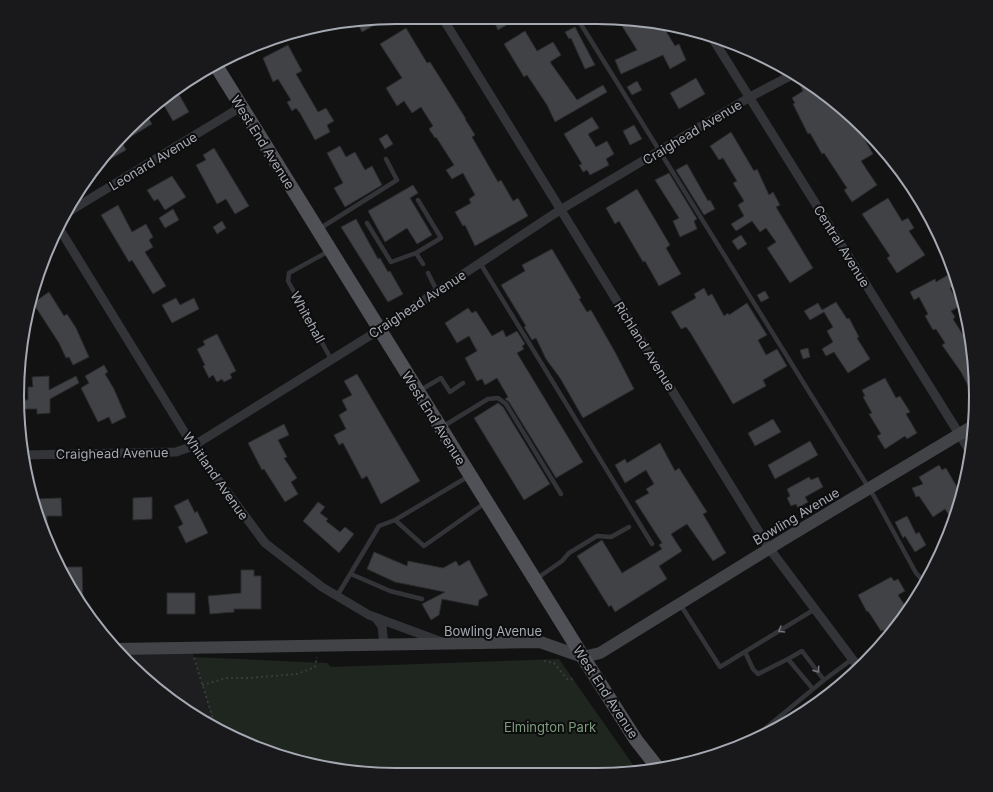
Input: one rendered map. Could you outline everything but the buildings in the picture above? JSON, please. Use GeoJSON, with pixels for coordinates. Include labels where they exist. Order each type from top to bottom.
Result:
{"type":"FeatureCollection","features":[{"type":"Feature","properties":{"kind":"main road","name":"West End Avenue"},"geometry":{"type":"LineString","coordinates":[[218,69],[583,657],[636,740],[655,764]]}},
{"type":"Feature","properties":{"kind":"street","name":"Richland Avenue"},"geometry":{"type":"LineString","coordinates":[[446,24],[769,548],[855,664]]}},
{"type":"Feature","properties":{"kind":"street","name":"Central Avenue"},"geometry":{"type":"LineString","coordinates":[[716,44],[966,445]]}},
{"type":"Feature","properties":{"kind":"street","name":"Craighead Avenue"},"geometry":{"type":"LineString","coordinates":[[29,455],[176,452],[193,446],[379,330],[560,210],[750,97],[788,77]]}},
{"type":"Feature","properties":{"kind":"street","name":"Leonard Avenue"},"geometry":{"type":"LineString","coordinates":[[76,207],[241,107]]}},
{"type":"Feature","properties":{"kind":"street","name":"Whitland Avenue"},"geometry":{"type":"LineString","coordinates":[[62,232],[193,446],[265,543],[322,587],[337,596],[374,616],[447,644]]}},
{"type":"Feature","properties":{"kind":"street","name":"Bowling Avenue"},"geometry":{"type":"LineString","coordinates":[[123,649],[540,642],[583,657],[600,653],[769,548],[967,429]]}},
{"type":"Feature","properties":{"kind":"street"},"geometry":{"type":"LineString","coordinates":[[374,616],[382,626],[384,645]]}},
{"type":"Feature","properties":{"kind":"lane"},"geometry":{"type":"LineString","coordinates":[[581,24],[869,488],[916,573],[921,578]]}},
{"type":"Feature","properties":{"kind":"lane"},"geometry":{"type":"LineString","coordinates":[[318,230],[397,180],[386,159]]}},
{"type":"Feature","properties":{"kind":"lane"},"geometry":{"type":"LineString","coordinates":[[367,223],[391,262],[416,253],[440,238],[418,200]]}},
{"type":"Feature","properties":{"kind":"lane","name":"Whitehall"},"geometry":{"type":"LineString","coordinates":[[330,250],[289,272],[288,281],[331,359]]}},
{"type":"Feature","properties":{"kind":"lane"},"geometry":{"type":"LineString","coordinates":[[416,253],[422,264]]}},
{"type":"Feature","properties":{"kind":"lane"},"geometry":{"type":"LineString","coordinates":[[480,262],[652,544]]}},
{"type":"Feature","properties":{"kind":"lane"},"geometry":{"type":"LineString","coordinates":[[428,274],[437,291]]}},
{"type":"Feature","properties":{"kind":"lane"},"geometry":{"type":"LineString","coordinates":[[418,392],[441,378],[450,392],[463,383]]}},
{"type":"Feature","properties":{"kind":"lane"},"geometry":{"type":"LineString","coordinates":[[441,428],[488,399],[498,398],[506,404],[561,494]]}},
{"type":"Feature","properties":{"kind":"lane"},"geometry":{"type":"LineString","coordinates":[[337,596],[379,526],[395,520],[470,476]]}},
{"type":"Feature","properties":{"kind":"lane"},"geometry":{"type":"LineString","coordinates":[[395,520],[424,546],[487,502]]}},
{"type":"Feature","properties":{"kind":"lane"},"geometry":{"type":"LineString","coordinates":[[535,580],[562,561],[569,553],[597,536],[611,537],[629,527]]}},
{"type":"Feature","properties":{"kind":"lane"},"geometry":{"type":"LineString","coordinates":[[351,574],[390,591],[422,599]]}},
{"type":"Feature","properties":{"kind":"lane"},"geometry":{"type":"LineString","coordinates":[[680,604],[720,667],[815,609]]}},
{"type":"Feature","properties":{"kind":"lane"},"geometry":{"type":"LineString","coordinates":[[745,652],[753,669],[758,674],[802,650],[824,680]]}},
{"type":"Feature","properties":{"kind":"lane"},"geometry":{"type":"LineString","coordinates":[[788,659],[813,689]]}},
{"type":"Feature","properties":{"kind":"lane"},"geometry":{"type":"LineString","coordinates":[[766,728],[851,660]]}},
{"type":"Feature","properties":{"kind":"path"},"geometry":{"type":"LineString","coordinates":[[190,648],[213,720]]}},
{"type":"Feature","properties":{"kind":"path"},"geometry":{"type":"LineString","coordinates":[[202,685],[227,678],[249,678],[297,674],[314,667],[316,657]]}},
{"type":"Feature","properties":{"kind":"path"},"geometry":{"type":"LineString","coordinates":[[544,661],[554,663],[568,680],[575,679]]}},
{"type":"Feature","properties":{"kind":"path"},"geometry":{"type":"LineString","coordinates":[[209,717],[211,713]]}},
{"type":"Feature","properties":{"kind":"shaded area"},"geometry":{"type":"Polygon","coordinates":[[[191,648],[214,720],[189,705],[151,676],[123,649],[191,648]]]}},
{"type":"Feature","properties":{"kind":"green space","name":"Elmington Park"},"geometry":{"type":"Polygon","coordinates":[[[194,657],[327,663],[331,667],[559,659],[634,766],[597,768],[396,768],[347,765],[323,761],[276,748],[231,730],[212,719],[194,657]]]}}]}
